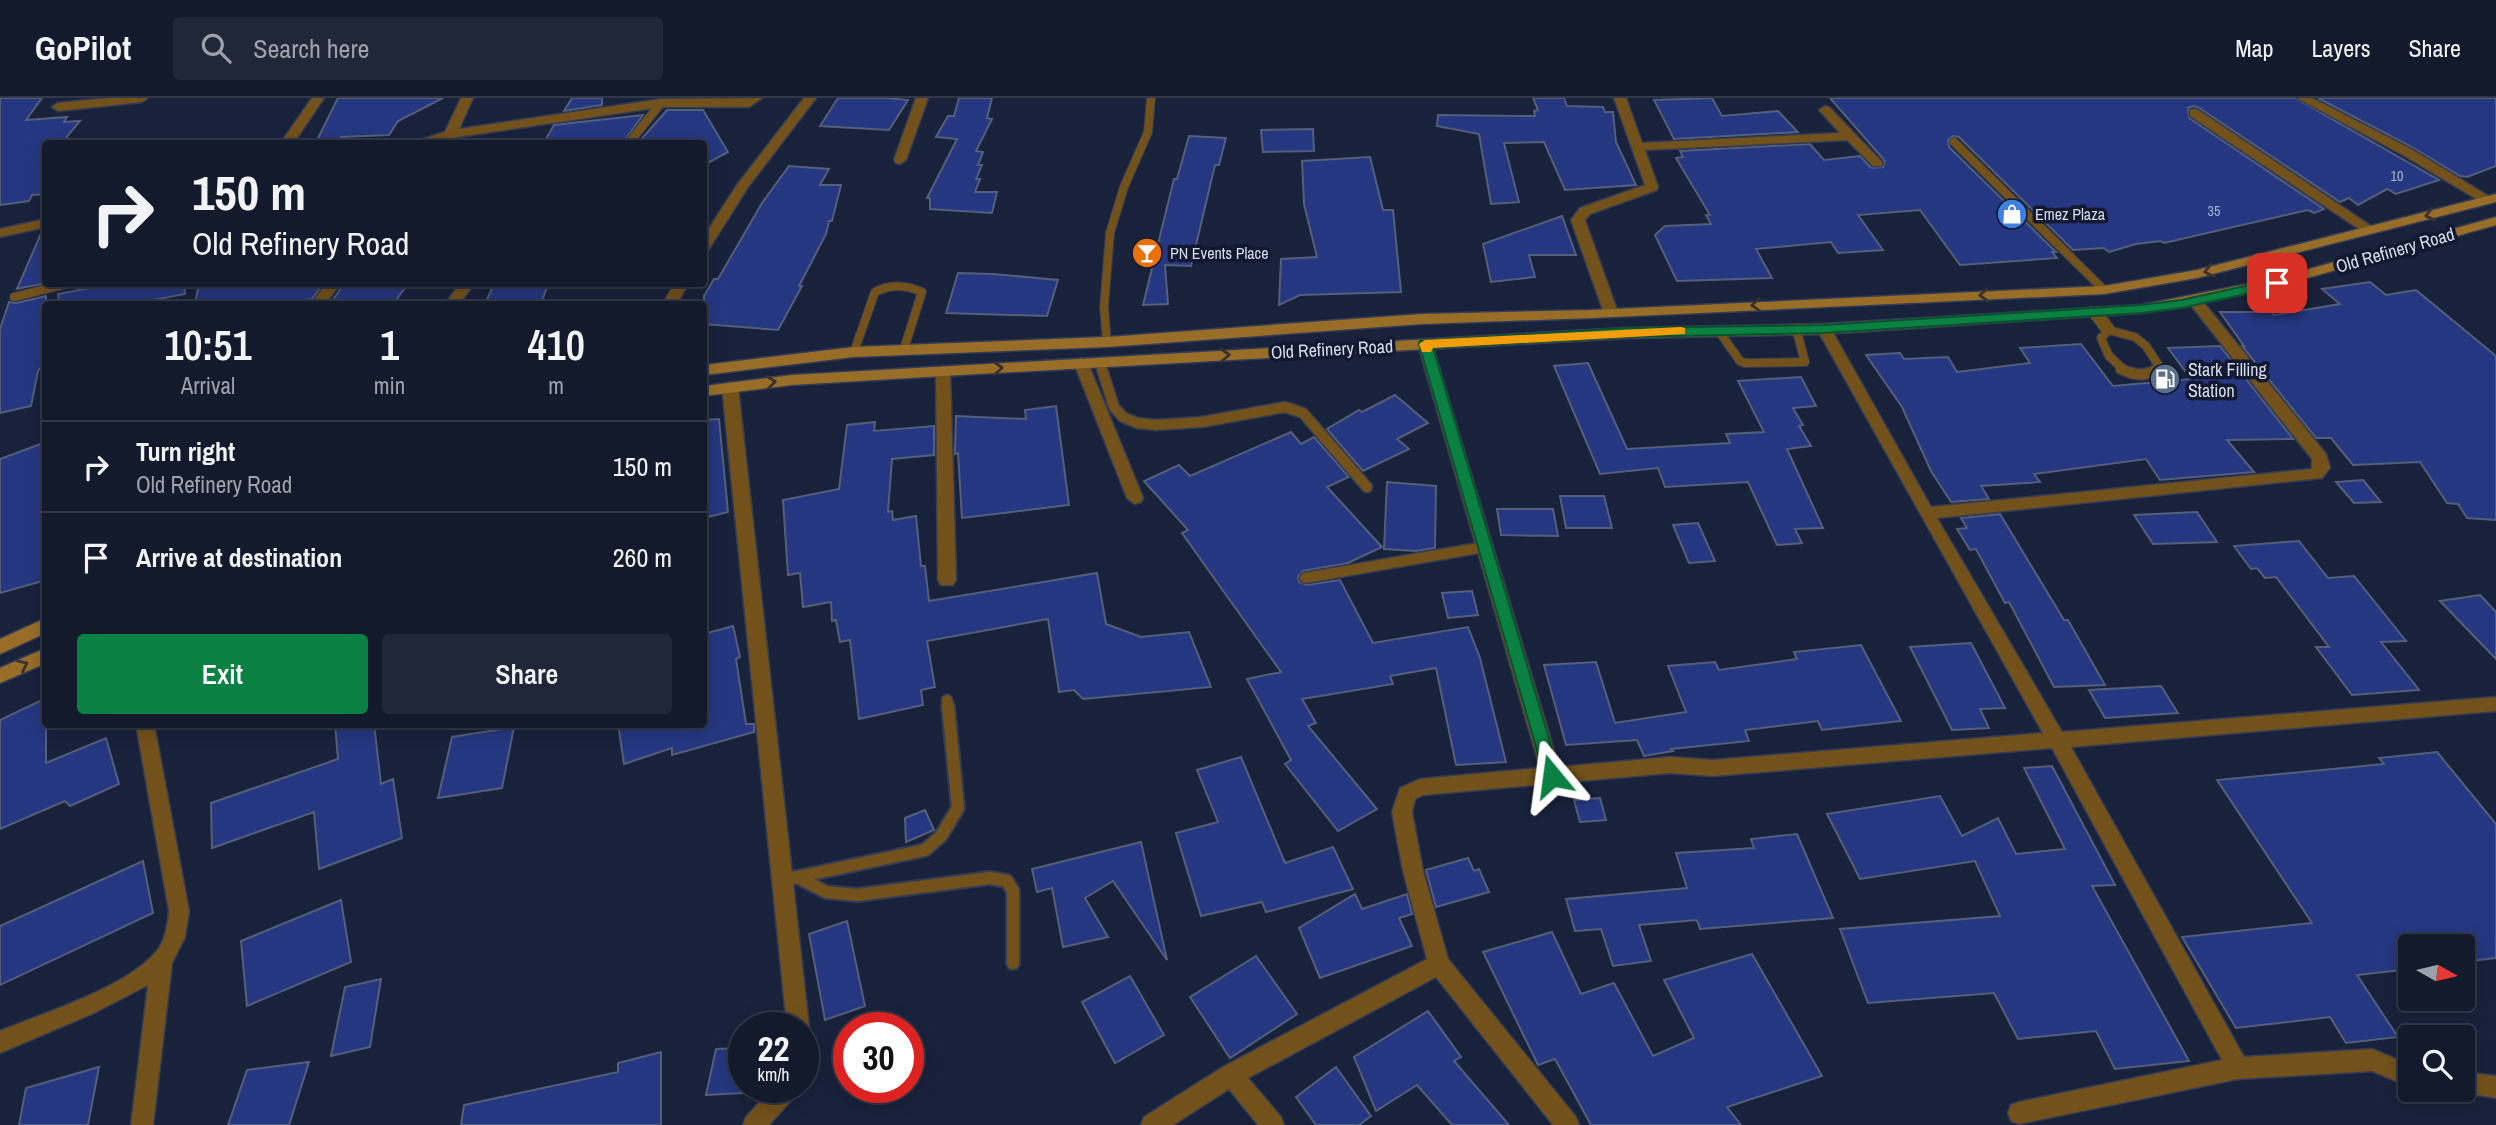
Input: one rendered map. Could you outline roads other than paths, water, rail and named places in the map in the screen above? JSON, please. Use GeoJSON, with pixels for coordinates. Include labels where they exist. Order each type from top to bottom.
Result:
{"type":"FeatureCollection","features":[{"type":"Feature","properties":{"kind":"main road","name":"Old Refinery Road"},"geometry":{"type":"LineString","coordinates":[[707,370],[854,352],[1107,342],[1422,319],[2104,290],[2197,274],[2492,199]]}},
{"type":"Feature","properties":{"kind":"main road","name":"Old Refinery Road"},"geometry":{"type":"LineString","coordinates":[[707,391],[792,380],[1081,363],[1718,330],[1824,329],[2141,309],[2196,301],[2301,278],[2496,221]]}},
{"type":"Feature","properties":{"kind":"main road"},"geometry":{"type":"LineString","coordinates":[[0,647],[42,627]]}},
{"type":"Feature","properties":{"kind":"main road"},"geometry":{"type":"LineString","coordinates":[[0,676],[42,656]]}},
{"type":"Feature","properties":{"kind":"street"},"geometry":{"type":"LineString","coordinates":[[58,107],[142,98]]}},
{"type":"Feature","properties":{"kind":"street"},"geometry":{"type":"LineString","coordinates":[[289,140],[317,98]]}},
{"type":"Feature","properties":{"kind":"street"},"geometry":{"type":"LineString","coordinates":[[450,134],[467,98]]}},
{"type":"Feature","properties":{"kind":"street"},"geometry":{"type":"LineString","coordinates":[[428,140],[450,134],[662,101],[749,103],[756,98]]}},
{"type":"Feature","properties":{"kind":"street"},"geometry":{"type":"LineString","coordinates":[[707,241],[743,185],[810,98]]}},
{"type":"Feature","properties":{"kind":"street"},"geometry":{"type":"LineString","coordinates":[[900,160],[922,98]]}},
{"type":"Feature","properties":{"kind":"street"},"geometry":{"type":"LineString","coordinates":[[1611,313],[1578,220],[1585,211],[1652,187],[1640,147],[1620,98]]}},
{"type":"Feature","properties":{"kind":"street"},"geometry":{"type":"LineString","coordinates":[[2303,98],[2492,199]]}},
{"type":"Feature","properties":{"kind":"street"},"geometry":{"type":"LineString","coordinates":[[1825,110],[1877,163]]}},
{"type":"Feature","properties":{"kind":"street"},"geometry":{"type":"LineString","coordinates":[[2194,113],[2370,230]]}},
{"type":"Feature","properties":{"kind":"street"},"geometry":{"type":"LineString","coordinates":[[1640,147],[1851,136]]}},
{"type":"Feature","properties":{"kind":"street"},"geometry":{"type":"LineString","coordinates":[[0,233],[42,224]]}},
{"type":"Feature","properties":{"kind":"street"},"geometry":{"type":"LineString","coordinates":[[1926,513],[2316,474],[2322,468],[2320,458],[2196,301]]}},
{"type":"Feature","properties":{"kind":"street"},"geometry":{"type":"LineString","coordinates":[[1824,329],[2056,738],[2238,1068]]}},
{"type":"Feature","properties":{"kind":"street"},"geometry":{"type":"LineString","coordinates":[[1425,344],[1552,776]]}},
{"type":"Feature","properties":{"kind":"street"},"geometry":{"type":"LineString","coordinates":[[1081,363],[1135,498]]}},
{"type":"Feature","properties":{"kind":"street"},"geometry":{"type":"LineString","coordinates":[[943,371],[947,580]]}},
{"type":"Feature","properties":{"kind":"street"},"geometry":{"type":"LineString","coordinates":[[730,387],[790,878],[798,1012]]}},
{"type":"Feature","properties":{"kind":"street"},"geometry":{"type":"LineString","coordinates":[[1568,1125],[1439,964],[1410,859],[1402,813],[1406,794],[1420,787],[1670,765],[1713,768],[2496,704]]}},
{"type":"Feature","properties":{"kind":"street"},"geometry":{"type":"LineString","coordinates":[[142,1125],[162,961],[177,932],[179,911],[146,728]]}},
{"type":"Feature","properties":{"kind":"street"},"geometry":{"type":"LineString","coordinates":[[0,1042],[132,984],[162,961]]}},
{"type":"Feature","properties":{"kind":"street"},"geometry":{"type":"LineString","coordinates":[[1152,1125],[1231,1075],[1439,964]]}},
{"type":"Feature","properties":{"kind":"street"},"geometry":{"type":"LineString","coordinates":[[2019,1113],[2238,1068],[2372,1060],[2398,1071]]}},
{"type":"Feature","properties":{"kind":"street"},"geometry":{"type":"LineString","coordinates":[[1231,1075],[1273,1125]]}},
{"type":"Feature","properties":{"kind":"street"},"geometry":{"type":"LineString","coordinates":[[2475,1085],[2496,1087]]}},
{"type":"Feature","properties":{"kind":"street"},"geometry":{"type":"LineString","coordinates":[[754,1125],[774,1103]]}},
{"type":"Feature","properties":{"kind":"lane"},"geometry":{"type":"LineString","coordinates":[[1107,342],[1104,307],[1110,233],[1124,187],[1148,132],[1152,98]]}},
{"type":"Feature","properties":{"kind":"lane"},"geometry":{"type":"LineString","coordinates":[[631,140],[662,101]]}},
{"type":"Feature","properties":{"kind":"lane"},"geometry":{"type":"LineString","coordinates":[[1954,142],[2104,290]]}},
{"type":"Feature","properties":{"kind":"lane"},"geometry":{"type":"LineString","coordinates":[[15,297],[56,287]]}},
{"type":"Feature","properties":{"kind":"lane"},"geometry":{"type":"LineString","coordinates":[[854,352],[875,292],[886,287],[917,288],[922,292],[904,349]]}},
{"type":"Feature","properties":{"kind":"lane"},"geometry":{"type":"LineString","coordinates":[[2094,311],[2112,331],[2136,335],[2148,347],[2159,366],[2157,371],[2150,374],[2128,373],[2117,368],[2103,345],[2101,338],[2107,332],[2094,311]]}},
{"type":"Feature","properties":{"kind":"lane"},"geometry":{"type":"LineString","coordinates":[[1718,330],[1740,361],[1751,364],[1805,362],[1806,357],[1796,328]]}},
{"type":"Feature","properties":{"kind":"lane"},"geometry":{"type":"LineString","coordinates":[[1101,362],[1113,406],[1123,416],[1171,426],[1285,407],[1303,413],[1367,487]]}},
{"type":"Feature","properties":{"kind":"lane"},"geometry":{"type":"LineString","coordinates":[[1305,578],[1484,547]]}},
{"type":"Feature","properties":{"kind":"lane"},"geometry":{"type":"LineString","coordinates":[[790,878],[925,850],[941,836],[958,808],[947,700]]}},
{"type":"Feature","properties":{"kind":"lane"},"geometry":{"type":"LineString","coordinates":[[790,878],[826,892],[856,895],[990,878],[1007,881],[1013,891],[1013,963]]}},
{"type":"Feature","properties":{"kind":"place","name":"Emez Plaza"},"geometry":{"type":"Point","coordinates":[2012,214]}},
{"type":"Feature","properties":{"kind":"place","name":"PN Events Place"},"geometry":{"type":"Point","coordinates":[1147,253]}},
{"type":"Feature","properties":{"kind":"place","name":"Stark Filling Station"},"geometry":{"type":"Point","coordinates":[2165,379]}}]}
